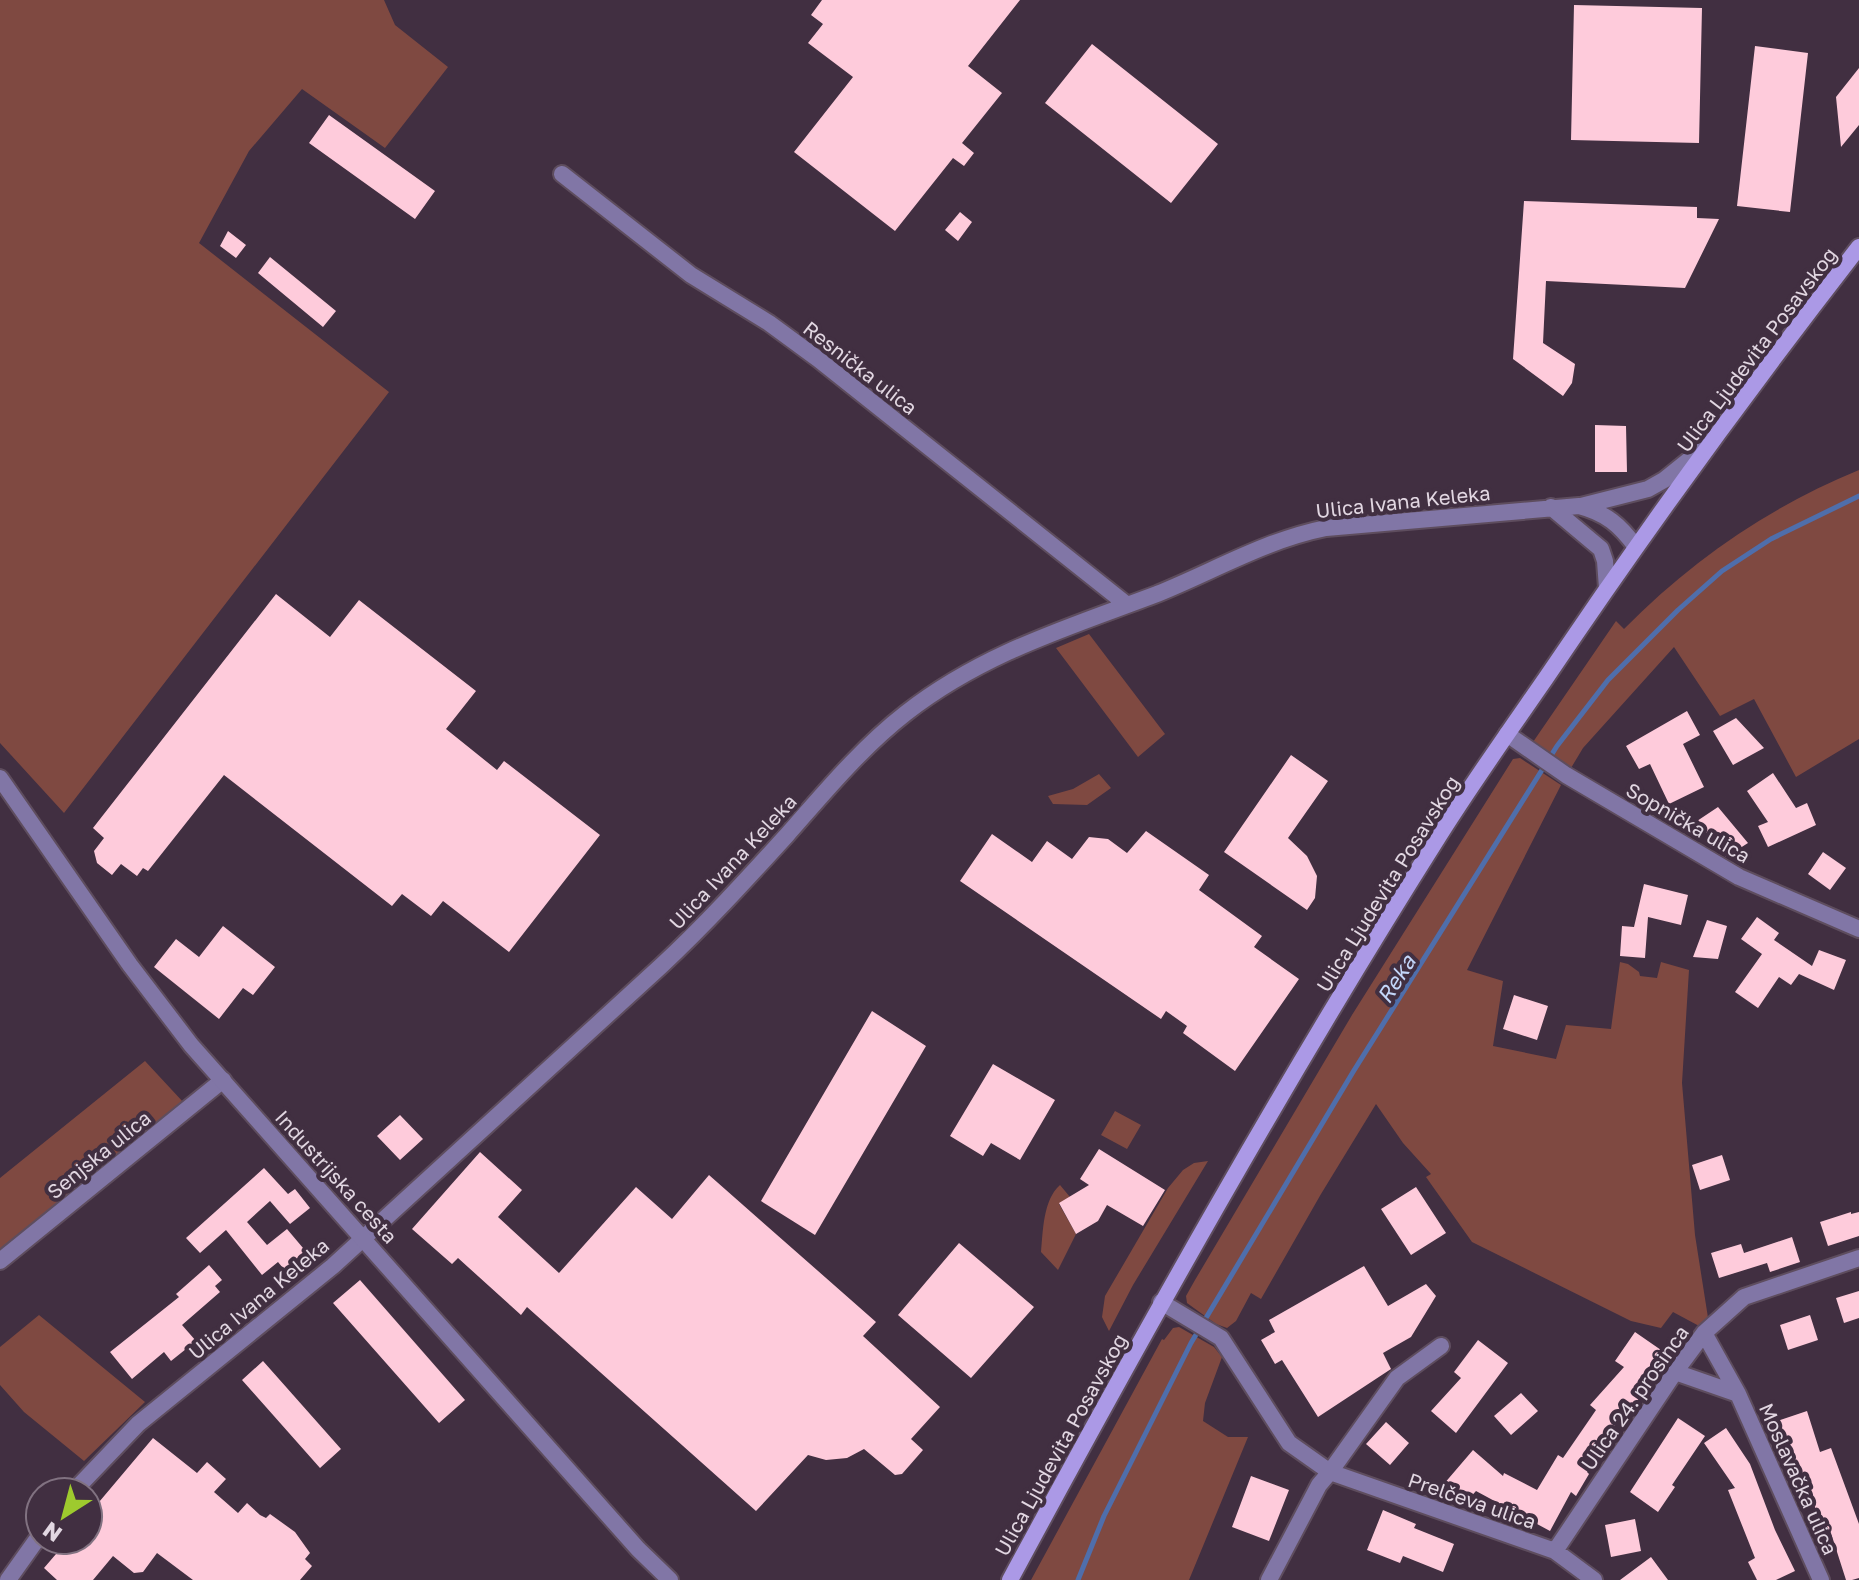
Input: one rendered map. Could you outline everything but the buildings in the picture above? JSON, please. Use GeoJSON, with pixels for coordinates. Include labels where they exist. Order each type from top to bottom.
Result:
{"type":"FeatureCollection","features":[{"type":"Feature","properties":{"kind":"main road","name":"Ulica Ljudevita Posavskog"},"geometry":{"type":"LineString","coordinates":[[1010,1580],[1161,1302],[1358,967],[1442,832],[1636,547],[1859,247]]}},
{"type":"Feature","properties":{"kind":"street","name":"Resnička ulica"},"geometry":{"type":"LineString","coordinates":[[562,174],[691,275],[769,323],[818,359],[1126,604]]}},
{"type":"Feature","properties":{"kind":"street","name":"Ulica Ivana Keleka"},"geometry":{"type":"LineString","coordinates":[[88,1476],[138,1424],[333,1266],[693,936],[859,756],[906,713],[990,659],[1059,629],[1157,594],[1300,533],[1352,525],[1579,506],[1648,489],[1716,438]]}},
{"type":"Feature","properties":{"kind":"street","name":"Ulica Ivana Keleka"},"geometry":{"type":"LineString","coordinates":[[1579,506],[1599,512],[1619,525],[1636,547]]}},
{"type":"Feature","properties":{"kind":"street"},"geometry":{"type":"LineString","coordinates":[[1551,507],[1601,549],[1607,588]]}},
{"type":"Feature","properties":{"kind":"street","name":"Sopnička ulica"},"geometry":{"type":"LineString","coordinates":[[1507,734],[1566,775],[1739,877],[1859,929]]}},
{"type":"Feature","properties":{"kind":"street","name":"Industrijska cesta"},"geometry":{"type":"LineString","coordinates":[[0,778],[159,1004],[638,1549],[670,1580]]}},
{"type":"Feature","properties":{"kind":"street","name":"Senjska ulica"},"geometry":{"type":"LineString","coordinates":[[0,1261],[223,1080]]}},
{"type":"Feature","properties":{"kind":"street","name":"Ulica 24. prosinca"},"geometry":{"type":"LineString","coordinates":[[1555,1551],[1704,1333],[1744,1297],[1859,1258]]}},
{"type":"Feature","properties":{"kind":"street","name":"Prelčeva ulica"},"geometry":{"type":"LineString","coordinates":[[1161,1302],[1221,1338],[1289,1443],[1330,1472],[1555,1551],[1594,1580]]}},
{"type":"Feature","properties":{"kind":"street","name":"Moslavačka ulica"},"geometry":{"type":"LineString","coordinates":[[1704,1333],[1738,1394],[1821,1580]]}},
{"type":"Feature","properties":{"kind":"street"},"geometry":{"type":"LineString","coordinates":[[1269,1580],[1319,1485],[1397,1378],[1441,1346]]}},
{"type":"Feature","properties":{"kind":"street","name":"Moslavačka ulica"},"geometry":{"type":"LineString","coordinates":[[1675,1372],[1738,1394]]}},
{"type":"Feature","properties":{"kind":"street"},"geometry":{"type":"LineString","coordinates":[[8,1580],[25,1556]]}},
{"type":"Feature","properties":{"kind":"shaded area"},"geometry":{"type":"Polygon","coordinates":[[[0,0],[384,0],[395,25],[448,67],[385,148],[302,89],[249,151],[199,243],[389,392],[64,813],[0,743],[0,0]]]}},
{"type":"Feature","properties":{"kind":"shaded area"},"geometry":{"type":"Polygon","coordinates":[[[1859,470],[1859,739],[1796,777],[1754,699],[1720,716],[1674,647],[1583,748],[1571,768],[1533,742],[1616,621],[1624,629],[1677,580],[1733,538],[1794,501],[1859,470]]]}},
{"type":"Feature","properties":{"kind":"shaded area"},"geometry":{"type":"Polygon","coordinates":[[[1089,634],[1165,734],[1138,757],[1056,648],[1089,634]]]}},
{"type":"Feature","properties":{"kind":"shaded area"},"geometry":{"type":"Polygon","coordinates":[[[1520,758],[1561,785],[1467,970],[1503,981],[1493,1046],[1556,1059],[1566,1025],[1611,1029],[1620,962],[1628,964],[1640,976],[1657,978],[1661,962],[1689,970],[1682,1083],[1695,1235],[1709,1324],[1701,1327],[1673,1312],[1661,1328],[1631,1321],[1472,1242],[1426,1177],[1431,1174],[1403,1143],[1376,1104],[1261,1299],[1251,1293],[1236,1321],[1227,1328],[1216,1324],[1187,1303],[1186,1296],[1352,1015],[1513,759],[1520,758]]]}},
{"type":"Feature","properties":{"kind":"shaded area"},"geometry":{"type":"Polygon","coordinates":[[[1099,774],[1111,788],[1087,805],[1053,804],[1048,796],[1073,789],[1099,774]]]}},
{"type":"Feature","properties":{"kind":"shaded area"},"geometry":{"type":"Polygon","coordinates":[[[145,1061],[184,1103],[0,1255],[0,1178],[145,1061]]]}},
{"type":"Feature","properties":{"kind":"shaded area"},"geometry":{"type":"Polygon","coordinates":[[[1115,1111],[1141,1125],[1127,1149],[1101,1135],[1115,1111]]]}},
{"type":"Feature","properties":{"kind":"shaded area"},"geometry":{"type":"Polygon","coordinates":[[[1208,1161],[1133,1285],[1109,1331],[1102,1317],[1105,1296],[1168,1188],[1183,1170],[1194,1163],[1208,1161]]]}},
{"type":"Feature","properties":{"kind":"shaded area"},"geometry":{"type":"Polygon","coordinates":[[[1060,1185],[1070,1197],[1059,1204],[1076,1234],[1058,1270],[1041,1252],[1047,1207],[1060,1185]]]}},
{"type":"Feature","properties":{"kind":"shaded area"},"geometry":{"type":"Polygon","coordinates":[[[39,1315],[145,1402],[84,1461],[24,1412],[0,1385],[0,1347],[39,1315]]]}},
{"type":"Feature","properties":{"kind":"shaded area"},"geometry":{"type":"Polygon","coordinates":[[[1179,1327],[1214,1347],[1222,1357],[1205,1403],[1203,1421],[1228,1437],[1248,1437],[1189,1580],[1031,1580],[1162,1339],[1173,1328],[1179,1327]]]}},
{"type":"Feature","properties":{"kind":"waterway","name":"Reka"},"geometry":{"type":"LineString","coordinates":[[1078,1580],[1104,1516],[1191,1343],[1353,1072],[1557,746],[1608,680],[1722,571],[1771,539],[1859,496]]}}]}
